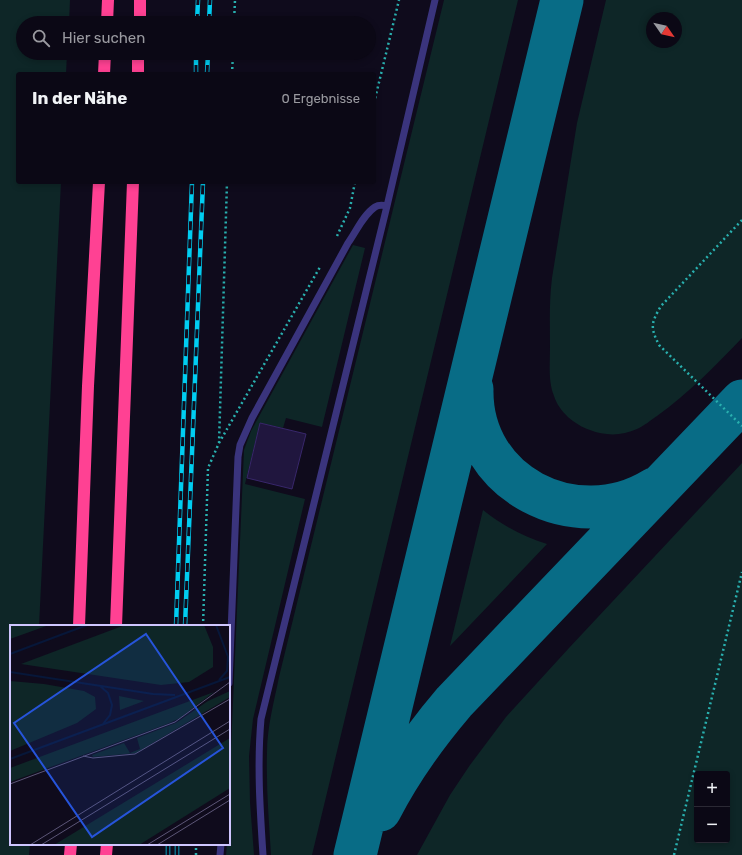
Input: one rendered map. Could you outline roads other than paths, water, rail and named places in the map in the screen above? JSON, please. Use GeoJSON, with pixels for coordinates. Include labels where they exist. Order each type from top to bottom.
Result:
{"type":"FeatureCollection","features":[{"type":"Feature","properties":{"kind":"highway"},"geometry":{"type":"LineString","coordinates":[[107,16],[108,0]]}},
{"type":"Feature","properties":{"kind":"highway"},"geometry":{"type":"LineString","coordinates":[[140,0],[140,16]]}},
{"type":"Feature","properties":{"kind":"highway"},"geometry":{"type":"LineString","coordinates":[[104,72],[105,60]]}},
{"type":"Feature","properties":{"kind":"highway"},"geometry":{"type":"LineString","coordinates":[[138,60],[138,72]]}},
{"type":"Feature","properties":{"kind":"highway"},"geometry":{"type":"LineString","coordinates":[[79,625],[88,386],[99,184]]}},
{"type":"Feature","properties":{"kind":"highway"},"geometry":{"type":"LineString","coordinates":[[116,625],[133,184]]}},
{"type":"Feature","properties":{"kind":"highway"},"geometry":{"type":"LineString","coordinates":[[70,855],[71,845]]}},
{"type":"Feature","properties":{"kind":"lane"},"geometry":{"type":"LineString","coordinates":[[263,855],[258,779],[261,719],[387,206],[435,0]]}},
{"type":"Feature","properties":{"kind":"lane"},"geometry":{"type":"LineString","coordinates":[[230,658],[238,457],[240,445],[252,418],[348,243],[366,216],[375,207],[381,205],[387,206]]}},
{"type":"Feature","properties":{"kind":"lane"},"geometry":{"type":"LineString","coordinates":[[220,855],[221,845]]}},
{"type":"Feature","properties":{"kind":"railway"},"geometry":{"type":"LineString","coordinates":[[197,16],[198,0]]}},
{"type":"Feature","properties":{"kind":"railway"},"geometry":{"type":"LineString","coordinates":[[209,16],[210,0]]}},
{"type":"Feature","properties":{"kind":"railway"},"geometry":{"type":"LineString","coordinates":[[196,60],[196,72]]}},
{"type":"Feature","properties":{"kind":"railway"},"geometry":{"type":"LineString","coordinates":[[207,72],[208,60]]}},
{"type":"Feature","properties":{"kind":"railway"},"geometry":{"type":"LineString","coordinates":[[176,625],[192,184]]}},
{"type":"Feature","properties":{"kind":"railway"},"geometry":{"type":"LineString","coordinates":[[185,625],[203,184]]}},
{"type":"Feature","properties":{"kind":"railway"},"geometry":{"type":"LineString","coordinates":[[168,845],[168,855]]}},
{"type":"Feature","properties":{"kind":"railway"},"geometry":{"type":"LineString","coordinates":[[177,845],[177,855]]}}]}
